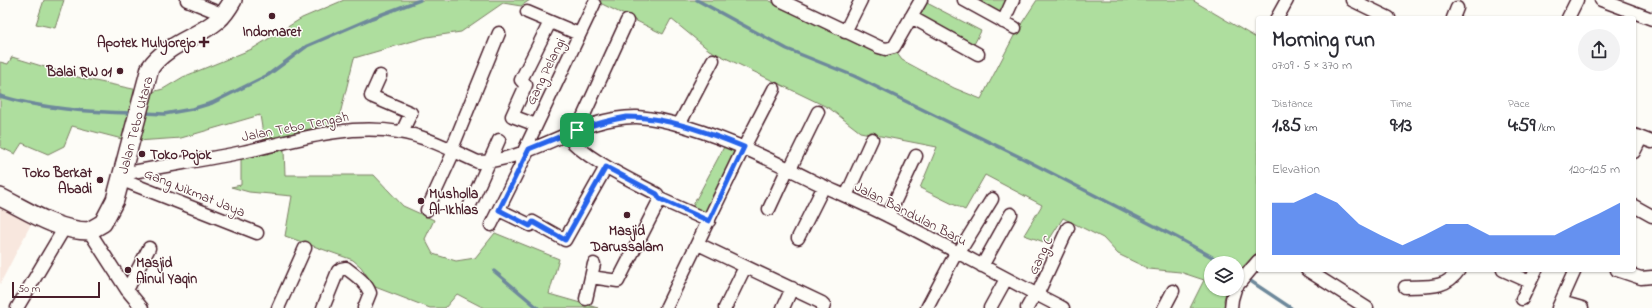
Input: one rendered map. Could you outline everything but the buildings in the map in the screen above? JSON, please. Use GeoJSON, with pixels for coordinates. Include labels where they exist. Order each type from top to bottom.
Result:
{"type":"FeatureCollection","features":[{"type":"Feature","properties":{"kind":"main road","name":"Jalan Tebo Utara"},"geometry":{"type":"LineString","coordinates":[[89,231],[103,222],[109,213],[122,177],[147,77],[155,61],[165,52],[203,31],[224,15],[233,0]]}},
{"type":"Feature","properties":{"kind":"main road"},"geometry":{"type":"LineString","coordinates":[[0,197],[49,222],[65,227],[89,231]]}},
{"type":"Feature","properties":{"kind":"street"},"geometry":{"type":"LineString","coordinates":[[187,0],[224,15]]}},
{"type":"Feature","properties":{"kind":"street"},"geometry":{"type":"LineString","coordinates":[[780,0],[804,5],[845,32],[886,49],[894,47],[921,0]]}},
{"type":"Feature","properties":{"kind":"street"},"geometry":{"type":"LineString","coordinates":[[845,32],[861,0]]}},
{"type":"Feature","properties":{"kind":"street"},"geometry":{"type":"LineString","coordinates":[[964,0],[1015,28]]}},
{"type":"Feature","properties":{"kind":"street"},"geometry":{"type":"LineString","coordinates":[[1003,22],[1013,0]]}},
{"type":"Feature","properties":{"kind":"street"},"geometry":{"type":"LineString","coordinates":[[1278,16],[1287,0]]}},
{"type":"Feature","properties":{"kind":"street"},"geometry":{"type":"LineString","coordinates":[[1352,0],[1383,16]]}},
{"type":"Feature","properties":{"kind":"street"},"geometry":{"type":"LineString","coordinates":[[1569,16],[1577,0]]}},
{"type":"Feature","properties":{"kind":"street"},"geometry":{"type":"LineString","coordinates":[[1601,0],[1652,19]]}},
{"type":"Feature","properties":{"kind":"street","name":"Gang Pelangi"},"geometry":{"type":"LineString","coordinates":[[491,225],[527,150],[536,125],[594,4]]}},
{"type":"Feature","properties":{"kind":"street"},"geometry":{"type":"LineString","coordinates":[[527,12],[579,34]]}},
{"type":"Feature","properties":{"kind":"street"},"geometry":{"type":"LineString","coordinates":[[911,17],[978,54]]}},
{"type":"Feature","properties":{"kind":"street"},"geometry":{"type":"LineString","coordinates":[[577,130],[627,21]]}},
{"type":"Feature","properties":{"kind":"street"},"geometry":{"type":"LineString","coordinates":[[536,125],[512,116],[526,85],[522,80],[550,22]]}},
{"type":"Feature","properties":{"kind":"street"},"geometry":{"type":"LineString","coordinates":[[427,210],[453,151],[499,33]]}},
{"type":"Feature","properties":{"kind":"street"},"geometry":{"type":"LineString","coordinates":[[679,125],[713,60]]}},
{"type":"Feature","properties":{"kind":"street"},"geometry":{"type":"LineString","coordinates":[[380,76],[371,96],[411,113],[402,132]]}},
{"type":"Feature","properties":{"kind":"street"},"geometry":{"type":"LineString","coordinates":[[666,308],[744,147],[774,89]]}},
{"type":"Feature","properties":{"kind":"street"},"geometry":{"type":"LineString","coordinates":[[769,209],[818,112]]}},
{"type":"Feature","properties":{"kind":"street","name":"Jalan Tebo Tengah"},"geometry":{"type":"LineString","coordinates":[[122,177],[302,138],[367,129],[402,132],[425,139],[478,162],[490,162],[527,150],[565,134],[604,121],[627,117],[660,120],[704,132],[744,147]]}},
{"type":"Feature","properties":{"kind":"street"},"geometry":{"type":"LineString","coordinates":[[565,134],[570,140],[606,167],[657,194],[660,199],[709,221]]}},
{"type":"Feature","properties":{"kind":"street"},"geometry":{"type":"LineString","coordinates":[[1636,148],[1642,138]]}},
{"type":"Feature","properties":{"kind":"street"},"geometry":{"type":"LineString","coordinates":[[846,196],[872,139]]}},
{"type":"Feature","properties":{"kind":"street"},"geometry":{"type":"LineString","coordinates":[[469,208],[499,140]]}},
{"type":"Feature","properties":{"kind":"street","name":"Jalan Bandulan Baru"},"geometry":{"type":"LineString","coordinates":[[744,147],[888,216],[1063,308]]}},
{"type":"Feature","properties":{"kind":"street"},"geometry":{"type":"LineString","coordinates":[[888,216],[916,156]]}},
{"type":"Feature","properties":{"kind":"street"},"geometry":{"type":"LineString","coordinates":[[499,210],[530,226],[533,222],[565,240],[606,167]]}},
{"type":"Feature","properties":{"kind":"street","name":"Gang Nikmat Jaya"},"geometry":{"type":"LineString","coordinates":[[122,177],[257,233]]}},
{"type":"Feature","properties":{"kind":"street"},"geometry":{"type":"LineString","coordinates":[[798,238],[824,186]]}},
{"type":"Feature","properties":{"kind":"street"},"geometry":{"type":"LineString","coordinates":[[591,276],[618,281],[660,199]]}},
{"type":"Feature","properties":{"kind":"street"},"geometry":{"type":"LineString","coordinates":[[927,308],[957,253],[992,199]]}},
{"type":"Feature","properties":{"kind":"street"},"geometry":{"type":"LineString","coordinates":[[1636,207],[1652,216]]}},
{"type":"Feature","properties":{"kind":"street"},"geometry":{"type":"LineString","coordinates":[[982,266],[1011,214]]}},
{"type":"Feature","properties":{"kind":"street"},"geometry":{"type":"LineString","coordinates":[[16,308],[65,227]]}},
{"type":"Feature","properties":{"kind":"street","name":"Gang C"},"geometry":{"type":"LineString","coordinates":[[1027,308],[1036,294],[1068,228]]}},
{"type":"Feature","properties":{"kind":"street"},"geometry":{"type":"LineString","coordinates":[[89,231],[127,290],[142,308]]}},
{"type":"Feature","properties":{"kind":"street"},"geometry":{"type":"LineString","coordinates":[[698,244],[822,303],[823,308]]}},
{"type":"Feature","properties":{"kind":"street"},"geometry":{"type":"LineString","coordinates":[[127,290],[149,248]]}},
{"type":"Feature","properties":{"kind":"street"},"geometry":{"type":"LineString","coordinates":[[278,308],[305,248]]}},
{"type":"Feature","properties":{"kind":"street"},"geometry":{"type":"LineString","coordinates":[[1244,277],[1256,263]]}},
{"type":"Feature","properties":{"kind":"street"},"geometry":{"type":"LineString","coordinates":[[586,299],[594,264]]}},
{"type":"Feature","properties":{"kind":"street"},"geometry":{"type":"LineString","coordinates":[[725,308],[745,266]]}},
{"type":"Feature","properties":{"kind":"street"},"geometry":{"type":"LineString","coordinates":[[323,308],[338,271],[341,268],[346,268],[360,279],[369,289],[370,293],[364,308]]}},
{"type":"Feature","properties":{"kind":"street"},"geometry":{"type":"LineString","coordinates":[[1311,272],[1367,308]]}},
{"type":"Feature","properties":{"kind":"street"},"geometry":{"type":"LineString","coordinates":[[1405,287],[1440,286],[1451,281],[1458,272]]}},
{"type":"Feature","properties":{"kind":"street"},"geometry":{"type":"LineString","coordinates":[[1508,272],[1530,282]]}},
{"type":"Feature","properties":{"kind":"street"},"geometry":{"type":"LineString","coordinates":[[1522,299],[1535,272]]}},
{"type":"Feature","properties":{"kind":"street"},"geometry":{"type":"LineString","coordinates":[[1574,272],[1560,305],[1582,308]]}},
{"type":"Feature","properties":{"kind":"street"},"geometry":{"type":"LineString","coordinates":[[1623,272],[1641,278],[1652,277]]}},
{"type":"Feature","properties":{"kind":"street"},"geometry":{"type":"LineString","coordinates":[[990,308],[1006,279]]}},
{"type":"Feature","properties":{"kind":"street"},"geometry":{"type":"LineString","coordinates":[[783,308],[792,288]]}},
{"type":"Feature","properties":{"kind":"street"},"geometry":{"type":"LineString","coordinates":[[1164,308],[1173,291]]}},
{"type":"Feature","properties":{"kind":"street"},"geometry":{"type":"LineString","coordinates":[[1231,308],[1233,296]]}},
{"type":"Feature","properties":{"kind":"shaded area"},"geometry":{"type":"Polygon","coordinates":[[[0,207],[31,224],[0,284],[0,207]]]}},
{"type":"Feature","properties":{"kind":"green space"},"geometry":{"type":"Polygon","coordinates":[[[44,0],[64,0],[55,28],[36,24],[44,0]]]}},
{"type":"Feature","properties":{"kind":"green space"},"geometry":{"type":"Polygon","coordinates":[[[344,0],[530,0],[521,6],[503,3],[461,32],[427,37],[354,58],[337,126],[318,127],[264,140],[260,115],[181,138],[137,141],[122,139],[72,126],[64,146],[48,154],[22,143],[15,154],[0,147],[0,62],[8,64],[12,57],[81,78],[152,92],[163,89],[183,77],[252,49],[302,18],[344,0]]]}},
{"type":"Feature","properties":{"kind":"green space"},"geometry":{"type":"Polygon","coordinates":[[[601,0],[768,0],[845,37],[896,52],[902,60],[954,88],[981,99],[1016,32],[1037,0],[1192,0],[1256,38],[1256,253],[1244,266],[1244,256],[1204,256],[1204,280],[1180,272],[1149,269],[1118,254],[1103,238],[1063,218],[1047,243],[1024,235],[1042,205],[985,175],[965,210],[920,188],[937,147],[860,132],[829,108],[709,50],[671,19],[663,34],[600,3],[601,0]]]}},
{"type":"Feature","properties":{"kind":"green space"},"geometry":{"type":"Polygon","coordinates":[[[978,0],[1011,0],[1002,16],[977,3],[978,0]]]}},
{"type":"Feature","properties":{"kind":"green space"},"geometry":{"type":"Polygon","coordinates":[[[927,3],[981,31],[972,48],[919,18],[927,3]]]}},
{"type":"Feature","properties":{"kind":"green space"},"geometry":{"type":"Polygon","coordinates":[[[725,145],[734,149],[735,152],[708,210],[704,214],[691,209],[725,145]]]}},
{"type":"Feature","properties":{"kind":"green space"},"geometry":{"type":"Polygon","coordinates":[[[284,150],[285,175],[374,175],[403,206],[434,220],[425,239],[433,254],[456,261],[475,258],[495,233],[559,259],[549,294],[598,308],[484,308],[457,294],[445,308],[430,308],[375,287],[361,267],[353,260],[285,236],[292,196],[249,192],[231,187],[241,185],[241,158],[284,150]]]}},
{"type":"Feature","properties":{"kind":"green space"},"geometry":{"type":"Polygon","coordinates":[[[1204,280],[1204,296],[1225,296],[1225,308],[1190,308],[1204,280]]]}},
{"type":"Feature","properties":{"kind":"waterway"},"geometry":{"type":"LineString","coordinates":[[144,113],[164,114],[192,109],[212,103],[268,75],[307,46],[372,18],[420,0]]}},
{"type":"Feature","properties":{"kind":"waterway"},"geometry":{"type":"LineString","coordinates":[[697,0],[787,49],[854,76],[1022,158],[1210,256]]}},
{"type":"Feature","properties":{"kind":"waterway"},"geometry":{"type":"LineString","coordinates":[[0,96],[49,107],[100,112],[133,113]]}},
{"type":"Feature","properties":{"kind":"waterway"},"geometry":{"type":"LineString","coordinates":[[494,271],[538,308]]}},
{"type":"Feature","properties":{"kind":"waterway"},"geometry":{"type":"LineString","coordinates":[[1244,277],[1291,308]]}},
{"type":"Feature","properties":{"kind":"place","name":"Indomaret"},"geometry":{"type":"Point","coordinates":[272,16]}},
{"type":"Feature","properties":{"kind":"place","name":"Apotek Mulyorejo"},"geometry":{"type":"Point","coordinates":[204,42]}},
{"type":"Feature","properties":{"kind":"place","name":"Balai RW 01"},"geometry":{"type":"Point","coordinates":[120,71]}},
{"type":"Feature","properties":{"kind":"place","name":"Toko Pojok"},"geometry":{"type":"Point","coordinates":[142,154]}},
{"type":"Feature","properties":{"kind":"place","name":"Toko Berkat Abadi"},"geometry":{"type":"Point","coordinates":[100,180]}},
{"type":"Feature","properties":{"kind":"place","name":"Musholla Al-Ikhlas"},"geometry":{"type":"Point","coordinates":[421,201]}},
{"type":"Feature","properties":{"kind":"place","name":"Masjid Darussalam"},"geometry":{"type":"Point","coordinates":[627,215]}},
{"type":"Feature","properties":{"kind":"place","name":"Masjid Ainul Yaqin"},"geometry":{"type":"Point","coordinates":[128,270]}},
{"type":"Feature","properties":{"kind":"route"},"geometry":{"type":"LineString","coordinates":[[627,117],[638,117],[660,120],[704,132],[744,147],[709,221],[660,199],[657,194],[606,167],[565,240],[533,222],[530,226],[499,210],[529,149],[577,130],[604,121],[627,117]]}}]}
